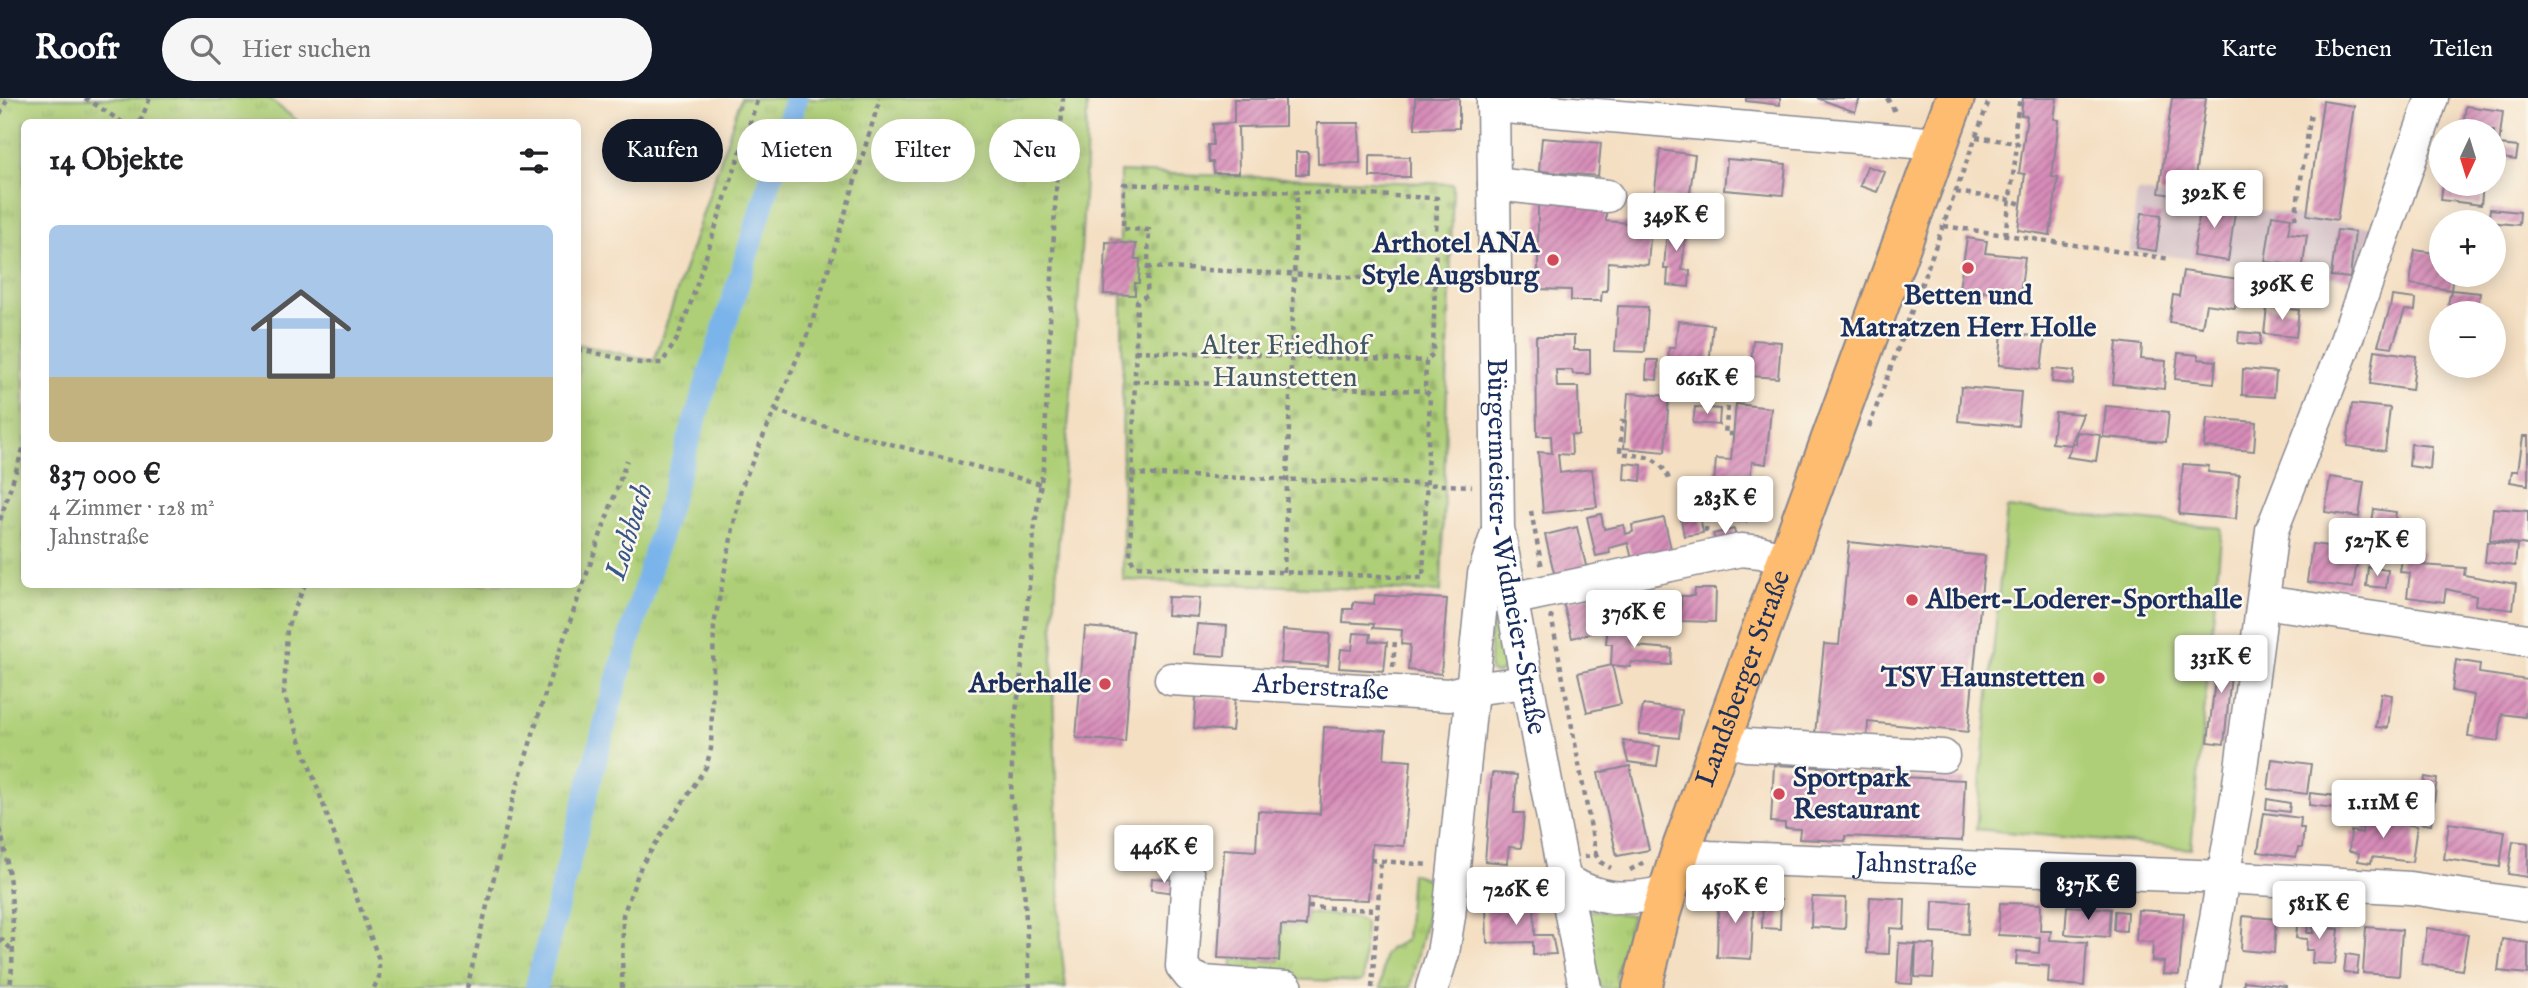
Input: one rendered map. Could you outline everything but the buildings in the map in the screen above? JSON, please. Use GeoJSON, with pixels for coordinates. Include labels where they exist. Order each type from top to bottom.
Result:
{"type":"FeatureCollection","features":[{"type":"Feature","properties":{"kind":"main road","name":"Landsberger Straße"},"geometry":{"type":"LineString","coordinates":[[1642,988],[1667,892],[1666,850],[1722,740],[1955,98]]}},
{"type":"Feature","properties":{"kind":"street"},"geometry":{"type":"LineString","coordinates":[[2204,988],[2224,877],[2272,530],[2342,352],[2432,98]]}},
{"type":"Feature","properties":{"kind":"street"},"geometry":{"type":"LineString","coordinates":[[1493,102],[1938,144]]}},
{"type":"Feature","properties":{"kind":"street","name":"Bürgermeister-Widmeier-Straße"},"geometry":{"type":"LineString","coordinates":[[1493,102],[1498,528],[1585,988]]}},
{"type":"Feature","properties":{"kind":"street"},"geometry":{"type":"LineString","coordinates":[[1494,184],[1607,196]]}},
{"type":"Feature","properties":{"kind":"street"},"geometry":{"type":"LineString","coordinates":[[1432,988],[1445,941],[1455,866],[1484,574],[1498,528]]}},
{"type":"Feature","properties":{"kind":"street"},"geometry":{"type":"LineString","coordinates":[[1511,599],[1741,550],[1761,552],[1786,560]]}},
{"type":"Feature","properties":{"kind":"street"},"geometry":{"type":"LineString","coordinates":[[2263,602],[2528,640]]}},
{"type":"Feature","properties":{"kind":"street","name":"Arberstraße"},"geometry":{"type":"LineString","coordinates":[[1171,679],[1449,695],[1472,689],[1527,682]]}},
{"type":"Feature","properties":{"kind":"street"},"geometry":{"type":"LineString","coordinates":[[1722,740],[1747,745],[1943,756]]}},
{"type":"Feature","properties":{"kind":"street","name":"Jahnstraße"},"geometry":{"type":"LineString","coordinates":[[1666,850],[1708,857],[2224,877],[2410,888],[2528,905]]}},
{"type":"Feature","properties":{"kind":"street"},"geometry":{"type":"LineString","coordinates":[[1561,871],[1584,891],[1612,899],[1667,892]]}},
{"type":"Feature","properties":{"kind":"street"},"geometry":{"type":"LineString","coordinates":[[1188,876],[1182,966],[1190,976],[1203,982],[1287,988]]}},
{"type":"Feature","properties":{"kind":"path"},"geometry":{"type":"LineString","coordinates":[[0,114],[8,98]]}},
{"type":"Feature","properties":{"kind":"path"},"geometry":{"type":"LineString","coordinates":[[86,98],[118,119]]}},
{"type":"Feature","properties":{"kind":"path"},"geometry":{"type":"LineString","coordinates":[[141,119],[150,98]]}},
{"type":"Feature","properties":{"kind":"path"},"geometry":{"type":"LineString","coordinates":[[581,350],[640,363],[662,363],[677,339],[690,308],[758,98]]}},
{"type":"Feature","properties":{"kind":"path"},"geometry":{"type":"LineString","coordinates":[[622,988],[623,915],[642,866],[706,767],[711,749],[714,625],[741,488],[811,326],[880,98]]}},
{"type":"Feature","properties":{"kind":"path"},"geometry":{"type":"LineString","coordinates":[[1030,988],[1022,853],[1012,797],[1013,734],[1041,484],[1063,98]]}},
{"type":"Feature","properties":{"kind":"path"},"geometry":{"type":"LineString","coordinates":[[2005,235],[2020,98]]}},
{"type":"Feature","properties":{"kind":"path"},"geometry":{"type":"LineString","coordinates":[[2295,219],[2311,113]]}},
{"type":"Feature","properties":{"kind":"path"},"geometry":{"type":"LineString","coordinates":[[1976,137],[2017,143],[2022,147]]}},
{"type":"Feature","properties":{"kind":"path"},"geometry":{"type":"LineString","coordinates":[[1134,381],[1425,391],[1430,395],[1423,578],[1135,566],[1130,557],[1130,474],[1137,301],[1147,295],[1149,230],[1124,229],[1124,184],[1437,198],[1433,354],[1426,361],[1425,391]]}},
{"type":"Feature","properties":{"kind":"path"},"geometry":{"type":"LineString","coordinates":[[1284,572],[1297,192]]}},
{"type":"Feature","properties":{"kind":"path"},"geometry":{"type":"LineString","coordinates":[[1956,192],[2021,204]]}},
{"type":"Feature","properties":{"kind":"path"},"geometry":{"type":"LineString","coordinates":[[1944,226],[2171,259]]}},
{"type":"Feature","properties":{"kind":"path"},"geometry":{"type":"LineString","coordinates":[[1147,267],[1494,284]]}},
{"type":"Feature","properties":{"kind":"path"},"geometry":{"type":"LineString","coordinates":[[1135,351],[1426,361]]}},
{"type":"Feature","properties":{"kind":"path"},"geometry":{"type":"LineString","coordinates":[[1728,397],[1725,434],[1733,434]]}},
{"type":"Feature","properties":{"kind":"path"},"geometry":{"type":"LineString","coordinates":[[775,410],[808,422],[1041,484]]}},
{"type":"Feature","properties":{"kind":"path"},"geometry":{"type":"LineString","coordinates":[[1626,421],[1622,421],[1620,453],[1651,457],[1663,467],[1669,479]]}},
{"type":"Feature","properties":{"kind":"path"},"geometry":{"type":"LineString","coordinates":[[0,520],[21,455]]}},
{"type":"Feature","properties":{"kind":"path"},"geometry":{"type":"LineString","coordinates":[[467,988],[512,803],[549,681],[627,460]]}},
{"type":"Feature","properties":{"kind":"path"},"geometry":{"type":"LineString","coordinates":[[1130,474],[1497,488]]}},
{"type":"Feature","properties":{"kind":"path"},"geometry":{"type":"LineString","coordinates":[[1708,557],[1705,519],[1708,490],[1713,491]]}},
{"type":"Feature","properties":{"kind":"path"},"geometry":{"type":"LineString","coordinates":[[1531,511],[1596,855],[1600,862],[1613,869],[1629,871],[1666,850]]}},
{"type":"Feature","properties":{"kind":"path"},"geometry":{"type":"LineString","coordinates":[[303,588],[286,628],[284,695],[379,960],[379,977],[374,988]]}},
{"type":"Feature","properties":{"kind":"path"},"geometry":{"type":"LineString","coordinates":[[0,829],[13,901],[14,951],[10,988]]}},
{"type":"Feature","properties":{"kind":"path"},"geometry":{"type":"LineString","coordinates":[[1561,871],[1596,855]]}},
{"type":"Feature","properties":{"kind":"path"},"geometry":{"type":"LineString","coordinates":[[1371,860],[1455,866]]}},
{"type":"Feature","properties":{"kind":"path"},"geometry":{"type":"LineString","coordinates":[[1372,988],[1381,861]]}},
{"type":"Feature","properties":{"kind":"path"},"geometry":{"type":"LineString","coordinates":[[1308,907],[1377,911]]}},
{"type":"Feature","properties":{"kind":"path"},"geometry":{"type":"LineString","coordinates":[[0,938],[14,951]]}},
{"type":"Feature","properties":{"kind":"shaded area"},"geometry":{"type":"Polygon","coordinates":[[[2137,191],[2372,227],[2355,280],[2130,251],[2137,191]]]}},
{"type":"Feature","properties":{"kind":"green space"},"geometry":{"type":"Polygon","coordinates":[[[0,98],[268,98],[295,119],[21,119],[21,588],[581,588],[581,345],[654,361],[713,182],[723,182],[723,152],[741,98],[1087,98],[1078,307],[1052,657],[1061,945],[1066,988],[0,988],[0,98]]]}},
{"type":"Feature","properties":{"kind":"green space","name":"Alter Friedhof Haunstetten"},"geometry":{"type":"Polygon","coordinates":[[[1120,172],[1453,184],[1441,592],[1123,580],[1122,295],[1104,294],[1106,242],[1120,242],[1120,172]]]}},
{"type":"Feature","properties":{"kind":"green space","name":"TSV Haunstetten"},"geometry":{"type":"Polygon","coordinates":[[[2007,508],[2222,528],[2191,849],[1976,829],[2007,508]]]}},
{"type":"Feature","properties":{"kind":"green space"},"geometry":{"type":"Polygon","coordinates":[[[1497,623],[1501,626],[1508,664],[1506,669],[1496,674],[1490,671],[1490,625],[1497,623]]]}},
{"type":"Feature","properties":{"kind":"green space"},"geometry":{"type":"Polygon","coordinates":[[[1411,873],[1428,879],[1433,889],[1410,988],[1381,988],[1384,956],[1389,949],[1406,940],[1411,873]]]}},
{"type":"Feature","properties":{"kind":"green space"},"geometry":{"type":"Polygon","coordinates":[[[1590,910],[1632,915],[1616,976],[1620,988],[1600,988],[1585,916],[1590,910]]]}},
{"type":"Feature","properties":{"kind":"green space"},"geometry":{"type":"Polygon","coordinates":[[[1307,913],[1356,917],[1365,922],[1363,980],[1232,977],[1233,959],[1279,961],[1281,925],[1306,926],[1307,913]]]}},
{"type":"Feature","properties":{"kind":"waterway","name":"Lochbach"},"geometry":{"type":"LineString","coordinates":[[536,988],[612,697],[681,465],[796,98]]}},
{"type":"Feature","properties":{"kind":"place","name":"Arthotel ANA Style Augsburg"},"geometry":{"type":"Point","coordinates":[1553,260]}},
{"type":"Feature","properties":{"kind":"place","name":"Betten und Matratzen Herr Holle"},"geometry":{"type":"Point","coordinates":[1968,268]}},
{"type":"Feature","properties":{"kind":"place","name":"Albert-Loderer-Sporthalle"},"geometry":{"type":"Point","coordinates":[1912,600]}},
{"type":"Feature","properties":{"kind":"place","name":"TSV Haunstetten"},"geometry":{"type":"Point","coordinates":[2099,678]}},
{"type":"Feature","properties":{"kind":"place","name":"Arberhalle"},"geometry":{"type":"Point","coordinates":[1105,684]}},
{"type":"Feature","properties":{"kind":"place","name":"Sportpark Restaurant"},"geometry":{"type":"Point","coordinates":[1779,794]}}]}
